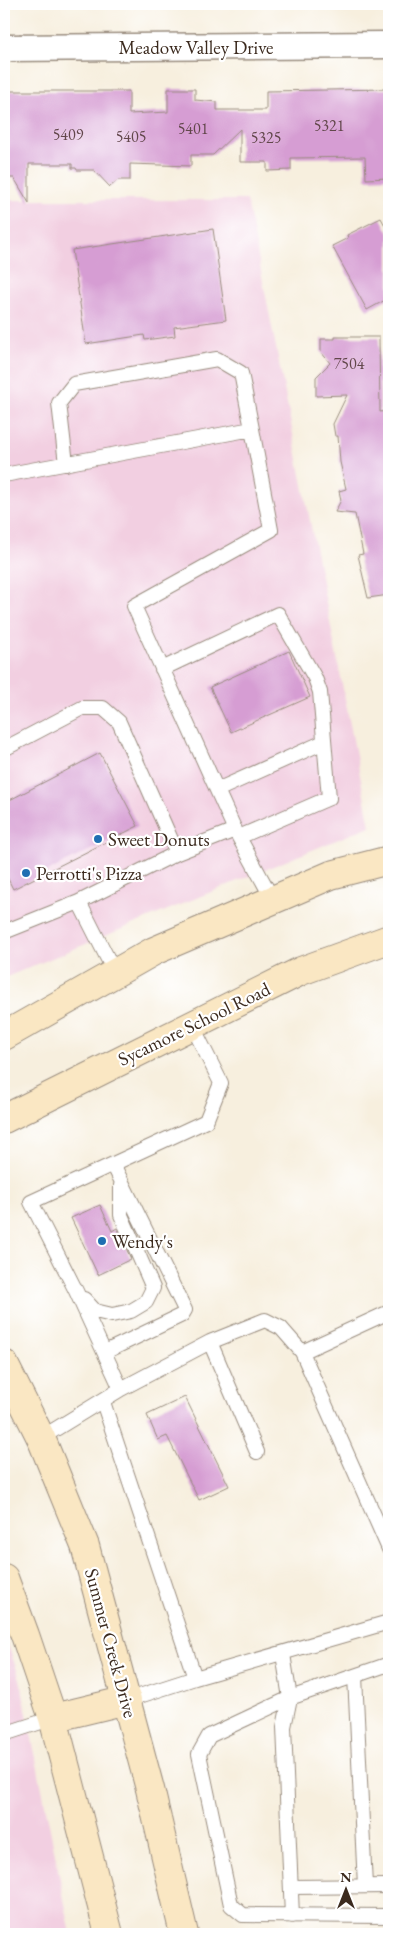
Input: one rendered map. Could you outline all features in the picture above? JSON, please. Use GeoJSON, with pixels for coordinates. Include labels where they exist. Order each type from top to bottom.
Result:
{"type":"FeatureCollection","features":[{"type":"Feature","properties":{"kind":"main road"},"geometry":{"type":"LineString","coordinates":[[4,1036],[154,951],[331,875],[389,860]]}},
{"type":"Feature","properties":{"kind":"main road","name":"Sycamore School Road"},"geometry":{"type":"LineString","coordinates":[[4,1119],[301,971],[389,939]]}},
{"type":"Feature","properties":{"kind":"main road","name":"Summer Creek Drive"},"geometry":{"type":"LineString","coordinates":[[4,1364],[41,1438],[85,1546],[127,1700],[171,1874],[184,1934]]}},
{"type":"Feature","properties":{"kind":"main road"},"geometry":{"type":"LineString","coordinates":[[4,1578],[53,1718],[109,1934]]}},
{"type":"Feature","properties":{"kind":"main road"},"geometry":{"type":"LineString","coordinates":[[53,1718],[127,1700]]}},
{"type":"Feature","properties":{"kind":"street","name":"Meadow Valley Drive"},"geometry":{"type":"LineString","coordinates":[[4,48],[389,45]]}},
{"type":"Feature","properties":{"kind":"lane"},"geometry":{"type":"LineString","coordinates":[[66,464],[59,403],[74,384],[217,359],[241,373],[271,530],[134,606],[237,833],[273,900]]}},
{"type":"Feature","properties":{"kind":"lane"},"geometry":{"type":"LineString","coordinates":[[4,475],[252,429]]}},
{"type":"Feature","properties":{"kind":"lane"},"geometry":{"type":"LineString","coordinates":[[4,932],[79,902],[176,853],[237,833],[329,798],[320,692],[278,614],[162,669]]}},
{"type":"Feature","properties":{"kind":"lane"},"geometry":{"type":"LineString","coordinates":[[4,749],[82,708],[103,708],[120,722],[176,853]]}},
{"type":"Feature","properties":{"kind":"lane"},"geometry":{"type":"LineString","coordinates":[[217,790],[324,742]]}},
{"type":"Feature","properties":{"kind":"lane"},"geometry":{"type":"LineString","coordinates":[[79,902],[115,973]]}},
{"type":"Feature","properties":{"kind":"lane"},"geometry":{"type":"LineString","coordinates":[[122,1389],[76,1291],[31,1202],[206,1122],[221,1083],[192,1025]]}},
{"type":"Feature","properties":{"kind":"lane"},"geometry":{"type":"LineString","coordinates":[[105,1352],[182,1315],[185,1310],[113,1164]]}},
{"type":"Feature","properties":{"kind":"lane"},"geometry":{"type":"LineString","coordinates":[[76,1291],[95,1311],[112,1316],[131,1311],[146,1302],[153,1288],[122,1216],[121,1181]]}},
{"type":"Feature","properties":{"kind":"lane"},"geometry":{"type":"LineString","coordinates":[[302,1352],[389,1312]]}},
{"type":"Feature","properties":{"kind":"lane"},"geometry":{"type":"LineString","coordinates":[[41,1438],[122,1389],[210,1342],[265,1320],[281,1328],[302,1352],[389,1549]]}},
{"type":"Feature","properties":{"kind":"lane"},"geometry":{"type":"LineString","coordinates":[[210,1342],[258,1452]]}},
{"type":"Feature","properties":{"kind":"lane"},"geometry":{"type":"LineString","coordinates":[[103,1402],[195,1678]]}},
{"type":"Feature","properties":{"kind":"lane"},"geometry":{"type":"LineString","coordinates":[[127,1700],[195,1678],[389,1622]]}},
{"type":"Feature","properties":{"kind":"lane"},"geometry":{"type":"LineString","coordinates":[[283,1654],[290,1698],[284,1727],[292,1916]]}},
{"type":"Feature","properties":{"kind":"lane"},"geometry":{"type":"LineString","coordinates":[[389,1664],[290,1698],[209,1736],[199,1754],[231,1905],[243,1916],[389,1916]]}},
{"type":"Feature","properties":{"kind":"lane"},"geometry":{"type":"LineString","coordinates":[[355,1676],[365,1886]]}},
{"type":"Feature","properties":{"kind":"lane"},"geometry":{"type":"LineString","coordinates":[[4,1734],[53,1718]]}},
{"type":"Feature","properties":{"kind":"lane"},"geometry":{"type":"LineString","coordinates":[[291,1886],[389,1886]]}},
{"type":"Feature","properties":{"kind":"shaded area"},"geometry":{"type":"Polygon","coordinates":[[[4,200],[247,200],[370,826],[4,978],[4,200]]]}},
{"type":"Feature","properties":{"kind":"shaded area"},"geometry":{"type":"Polygon","coordinates":[[[4,1634],[20,1679],[71,1934],[4,1934],[4,1634]]]}},
{"type":"Feature","properties":{"kind":"building"},"geometry":{"type":"Polygon","coordinates":[[[168,89],[195,89],[195,100],[217,102],[217,110],[266,110],[266,91],[389,89],[389,178],[366,179],[365,157],[291,158],[291,170],[267,171],[267,162],[240,162],[240,129],[213,155],[191,155],[191,166],[130,164],[130,180],[118,180],[110,187],[94,170],[77,170],[72,168],[72,164],[29,164],[29,203],[14,178],[4,178],[4,91],[129,91],[129,114],[168,112],[168,89]]]}},
{"type":"Feature","properties":{"kind":"building"},"geometry":{"type":"Polygon","coordinates":[[[381,218],[389,233],[389,298],[367,310],[332,246],[348,238],[347,235],[381,218]]]}},
{"type":"Feature","properties":{"kind":"building"},"geometry":{"type":"Polygon","coordinates":[[[213,229],[226,320],[174,327],[175,336],[145,340],[144,335],[86,344],[72,250],[213,229]]]}},
{"type":"Feature","properties":{"kind":"building"},"geometry":{"type":"Polygon","coordinates":[[[335,337],[379,337],[380,412],[386,411],[389,428],[389,595],[368,598],[358,555],[363,554],[355,514],[335,512],[341,500],[339,491],[346,489],[340,462],[338,436],[335,436],[333,424],[347,395],[316,396],[316,377],[330,363],[321,352],[321,339],[335,339],[335,337]]]}},
{"type":"Feature","properties":{"kind":"building"},"geometry":{"type":"Polygon","coordinates":[[[289,651],[310,697],[231,732],[210,687],[289,651]]]}},
{"type":"Feature","properties":{"kind":"building"},"geometry":{"type":"Polygon","coordinates":[[[100,753],[138,826],[13,889],[4,871],[4,803],[100,753]]]}},
{"type":"Feature","properties":{"kind":"building","name":"Wendy's"},"geometry":{"type":"Polygon","coordinates":[[[100,1205],[112,1231],[117,1228],[131,1259],[98,1275],[71,1218],[100,1205]]]}},
{"type":"Feature","properties":{"kind":"building"},"geometry":{"type":"Polygon","coordinates":[[[185,1397],[229,1486],[199,1500],[167,1436],[158,1440],[147,1415],[185,1397]]]}},
{"type":"Feature","properties":{"kind":"place","name":"Sweet Donuts"},"geometry":{"type":"Point","coordinates":[98,839]}},
{"type":"Feature","properties":{"kind":"place","name":"Perrotti's Pizza"},"geometry":{"type":"Point","coordinates":[26,873]}},
{"type":"Feature","properties":{"kind":"place","name":"Wendy's"},"geometry":{"type":"Point","coordinates":[102,1241]}}]}
